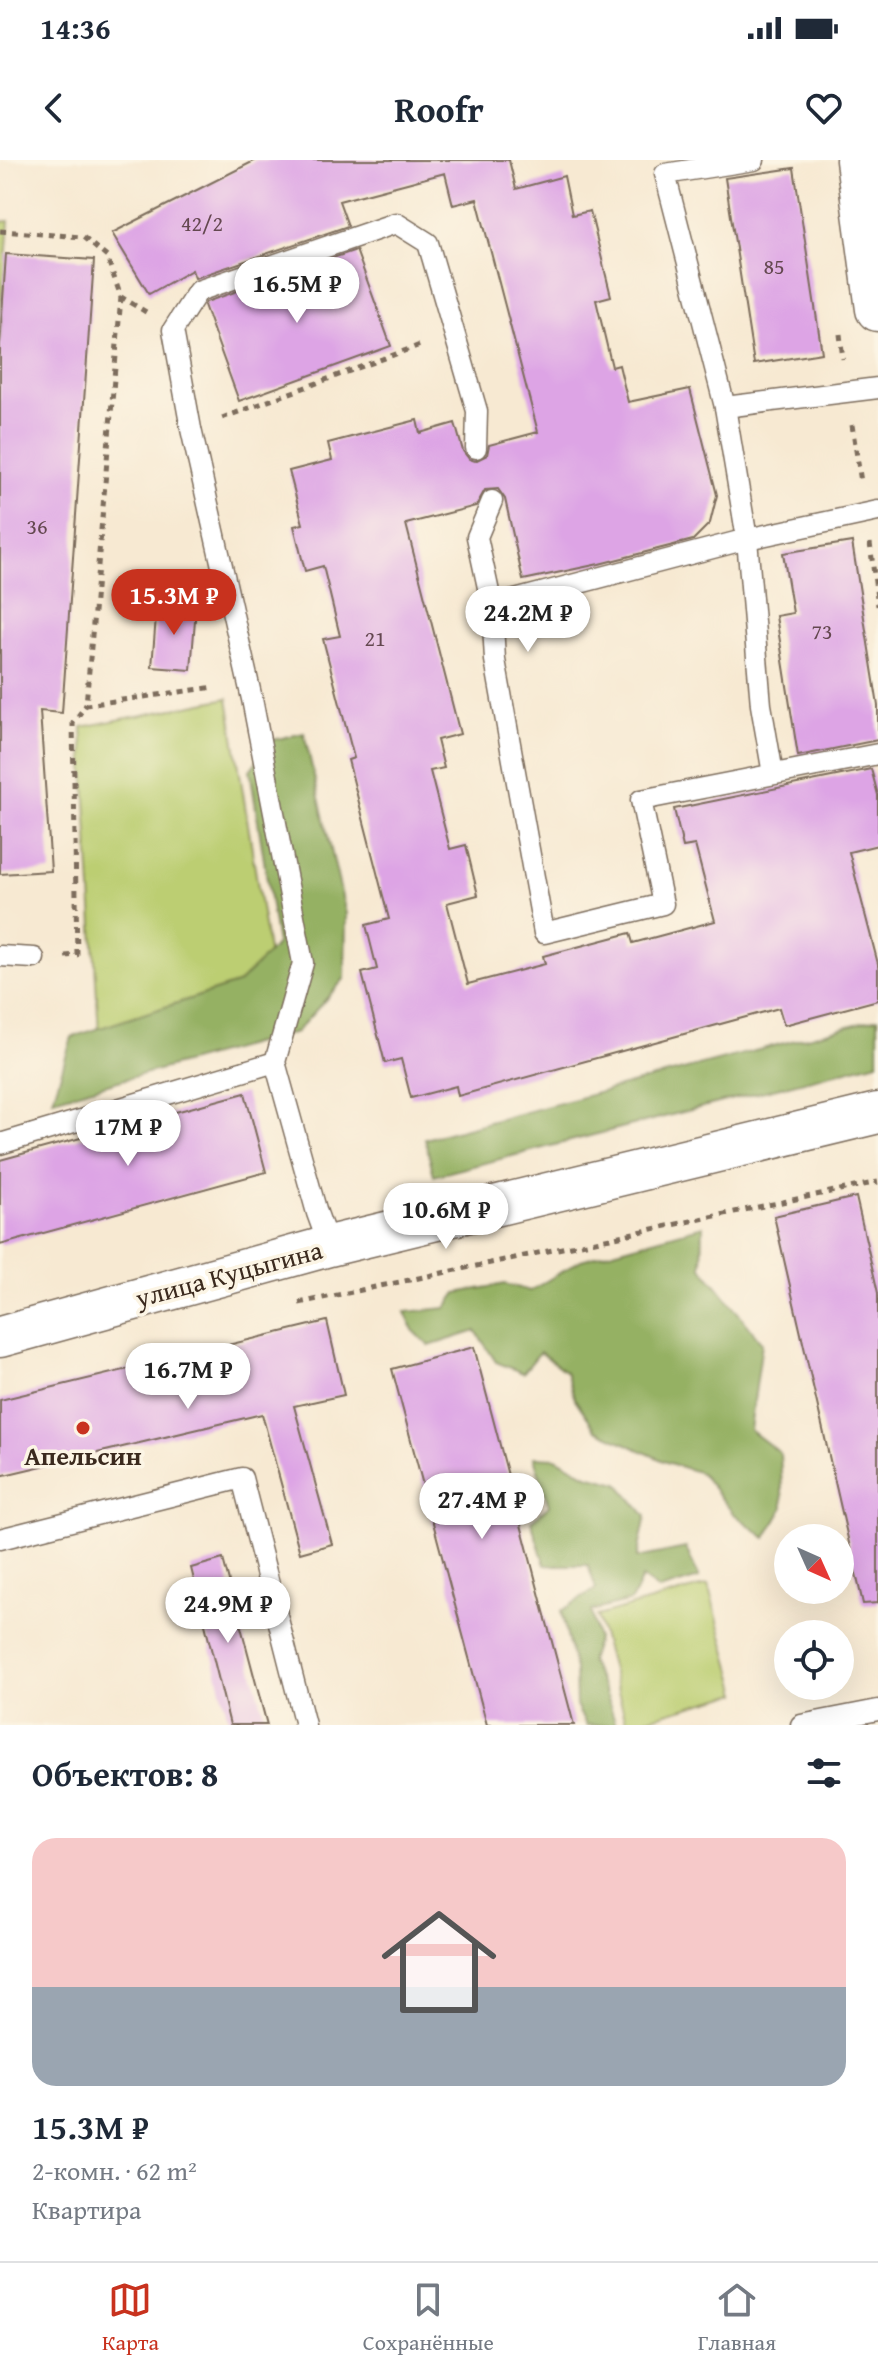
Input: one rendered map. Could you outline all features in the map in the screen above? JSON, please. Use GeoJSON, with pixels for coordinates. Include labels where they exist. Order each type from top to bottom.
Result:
{"type":"FeatureCollection","features":[{"type":"Feature","properties":{"kind":"street"},"geometry":{"type":"LineString","coordinates":[[858,160],[878,309]]}},
{"type":"Feature","properties":{"kind":"street","name":"улица Куцыгина"},"geometry":{"type":"LineString","coordinates":[[0,1337],[329,1246],[878,1113]]}},
{"type":"Feature","properties":{"kind":"lane"},"geometry":{"type":"LineString","coordinates":[[754,160],[665,174],[725,407],[747,539],[761,705],[773,774]]}},
{"type":"Feature","properties":{"kind":"lane"},"geometry":{"type":"LineString","coordinates":[[329,1246],[275,1062],[303,963],[248,682],[191,429],[173,330],[198,291],[396,223],[428,243],[477,411],[476,448]]}},
{"type":"Feature","properties":{"kind":"lane"},"geometry":{"type":"LineString","coordinates":[[725,407],[878,388]]}},
{"type":"Feature","properties":{"kind":"lane"},"geometry":{"type":"LineString","coordinates":[[492,501],[477,537],[492,606],[495,660],[544,933],[663,904],[641,800],[878,754]]}},
{"type":"Feature","properties":{"kind":"lane"},"geometry":{"type":"LineString","coordinates":[[492,606],[747,539],[878,511]]}},
{"type":"Feature","properties":{"kind":"lane"},"geometry":{"type":"LineString","coordinates":[[0,956],[34,958]]}},
{"type":"Feature","properties":{"kind":"lane"},"geometry":{"type":"LineString","coordinates":[[0,1144],[275,1062]]}},
{"type":"Feature","properties":{"kind":"lane"},"geometry":{"type":"LineString","coordinates":[[0,1539],[242,1478],[305,1725]]}},
{"type":"Feature","properties":{"kind":"lane"},"geometry":{"type":"LineString","coordinates":[[801,1725],[878,1710]]}},
{"type":"Feature","properties":{"kind":"path"},"geometry":{"type":"LineString","coordinates":[[0,231],[83,237],[107,257],[121,297],[86,705],[73,723],[77,955],[34,958]]}},
{"type":"Feature","properties":{"kind":"path"},"geometry":{"type":"LineString","coordinates":[[121,297],[173,330]]}},
{"type":"Feature","properties":{"kind":"path"},"geometry":{"type":"LineString","coordinates":[[191,429],[453,333]]}},
{"type":"Feature","properties":{"kind":"path"},"geometry":{"type":"LineString","coordinates":[[86,705],[248,682]]}},
{"type":"Feature","properties":{"kind":"path"},"geometry":{"type":"LineString","coordinates":[[293,1304],[878,1182]]}},
{"type":"Feature","properties":{"kind":"green space"},"geometry":{"type":"Polygon","coordinates":[[[9,221],[0,344],[0,222],[9,221]]]}},
{"type":"Feature","properties":{"kind":"green space"},"geometry":{"type":"Polygon","coordinates":[[[228,698],[278,1014],[101,1071],[82,727],[228,698]]]}},
{"type":"Feature","properties":{"kind":"green space"},"geometry":{"type":"Polygon","coordinates":[[[304,733],[346,914],[345,978],[296,1032],[53,1099],[72,1037],[239,983],[277,944],[250,770],[273,740],[304,733]]]}},
{"type":"Feature","properties":{"kind":"green space"},"geometry":{"type":"Polygon","coordinates":[[[878,1018],[878,1062],[434,1176],[425,1139],[878,1018]]]}},
{"type":"Feature","properties":{"kind":"green space"},"geometry":{"type":"Polygon","coordinates":[[[703,1226],[702,1267],[762,1343],[750,1430],[780,1453],[783,1508],[766,1538],[733,1513],[701,1473],[666,1462],[596,1430],[575,1399],[566,1372],[540,1352],[523,1373],[496,1362],[476,1331],[429,1346],[413,1330],[405,1312],[446,1308],[457,1293],[505,1284],[530,1291],[581,1260],[703,1226]]]}},
{"type":"Feature","properties":{"kind":"green space"},"geometry":{"type":"Polygon","coordinates":[[[534,1457],[556,1458],[587,1475],[618,1483],[646,1516],[637,1558],[686,1548],[699,1578],[659,1590],[642,1578],[631,1601],[591,1611],[597,1639],[590,1661],[616,1725],[586,1725],[576,1706],[575,1670],[561,1611],[596,1589],[588,1565],[545,1565],[531,1521],[549,1506],[534,1457]]]}},
{"type":"Feature","properties":{"kind":"green space"},"geometry":{"type":"Polygon","coordinates":[[[708,1585],[738,1693],[627,1724],[597,1616],[708,1585]]]}},
{"type":"Feature","properties":{"kind":"building"},"geometry":{"type":"Polygon","coordinates":[[[256,160],[509,160],[516,189],[564,176],[572,215],[590,211],[611,296],[596,300],[612,367],[619,365],[628,402],[690,389],[717,495],[710,523],[693,540],[523,580],[505,499],[498,489],[485,490],[476,506],[406,524],[460,734],[437,740],[444,768],[430,771],[450,849],[466,845],[478,895],[447,903],[468,984],[545,964],[543,956],[630,933],[633,943],[715,921],[695,845],[683,847],[674,809],[871,769],[878,795],[878,845],[849,852],[878,964],[878,1000],[784,1025],[779,1008],[458,1096],[456,1086],[411,1098],[401,1059],[385,1063],[362,973],[377,969],[366,925],[389,919],[348,760],[354,758],[323,639],[340,636],[323,566],[305,571],[294,526],[303,524],[289,471],[332,460],[328,443],[417,420],[420,433],[455,423],[463,451],[475,461],[487,455],[489,445],[538,432],[477,199],[453,205],[445,173],[339,201],[348,226],[195,278],[192,270],[149,294],[112,233],[256,160]]]}},
{"type":"Feature","properties":{"kind":"building"},"geometry":{"type":"Polygon","coordinates":[[[794,168],[822,353],[754,364],[725,178],[794,168]]]}},
{"type":"Feature","properties":{"kind":"building"},"geometry":{"type":"Polygon","coordinates":[[[356,250],[391,346],[239,401],[204,305],[206,302],[356,250]]]}},
{"type":"Feature","properties":{"kind":"building"},"geometry":{"type":"Polygon","coordinates":[[[6,254],[94,260],[62,713],[40,711],[51,871],[0,874],[0,344],[6,254]]]}},
{"type":"Feature","properties":{"kind":"building"},"geometry":{"type":"Polygon","coordinates":[[[852,542],[878,706],[878,740],[798,756],[776,616],[793,613],[783,553],[852,542]]]}},
{"type":"Feature","properties":{"kind":"building"},"geometry":{"type":"Polygon","coordinates":[[[157,604],[196,607],[191,670],[152,667],[157,604]]]}},
{"type":"Feature","properties":{"kind":"building"},"geometry":{"type":"Polygon","coordinates":[[[245,1093],[266,1172],[0,1245],[0,1160],[245,1093]]]}},
{"type":"Feature","properties":{"kind":"building"},"geometry":{"type":"Polygon","coordinates":[[[856,1197],[878,1293],[878,1603],[863,1604],[854,1565],[854,1524],[845,1524],[774,1216],[856,1197]]]}},
{"type":"Feature","properties":{"kind":"building"},"geometry":{"type":"Polygon","coordinates":[[[327,1321],[344,1395],[294,1406],[332,1544],[300,1553],[262,1414],[0,1476],[0,1400],[327,1321]]]}},
{"type":"Feature","properties":{"kind":"building"},"geometry":{"type":"Polygon","coordinates":[[[474,1347],[574,1725],[487,1725],[392,1369],[474,1347]]]}},
{"type":"Feature","properties":{"kind":"building"},"geometry":{"type":"Polygon","coordinates":[[[223,1559],[267,1725],[230,1725],[191,1568],[223,1559]]]}},
{"type":"Feature","properties":{"kind":"place","name":"Апельсин"},"geometry":{"type":"Point","coordinates":[83,1428]}}]}
